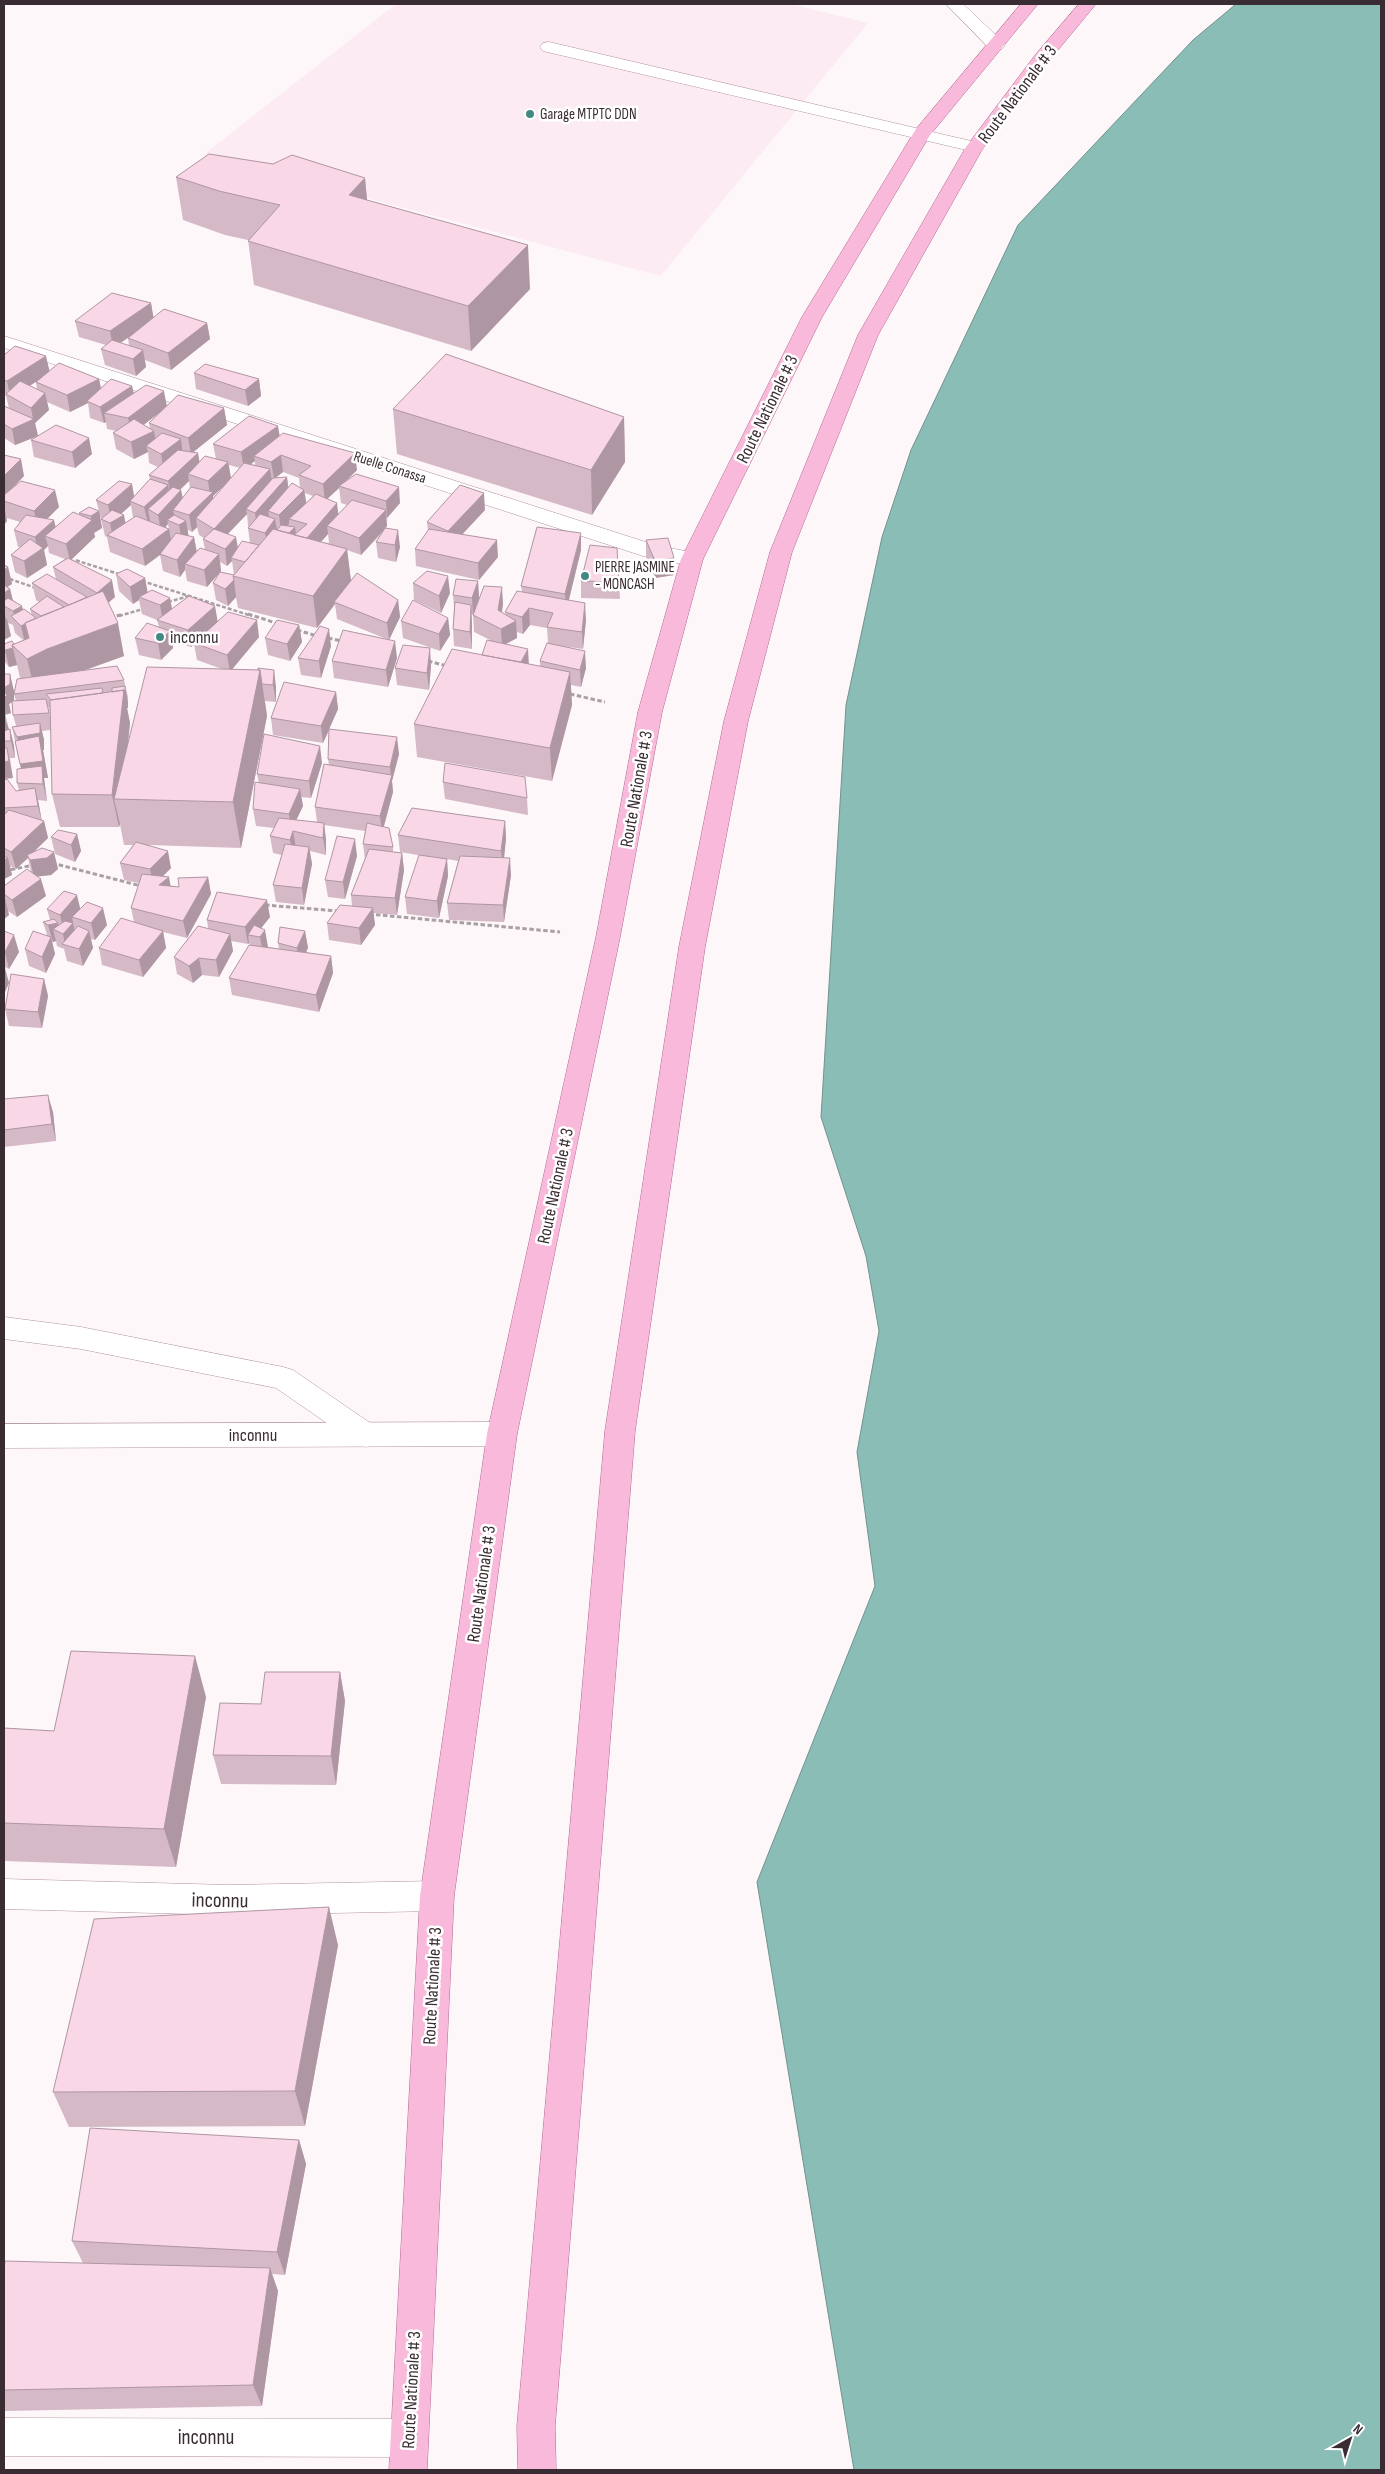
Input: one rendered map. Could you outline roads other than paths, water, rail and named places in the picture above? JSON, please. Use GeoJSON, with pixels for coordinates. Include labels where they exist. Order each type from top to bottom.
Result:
{"type":"FeatureCollection","features":[{"type":"Feature","properties":{"kind":"main road","name":"Route Nationale # 3"},"geometry":{"type":"LineString","coordinates":[[408,2454],[437,1896],[502,1434],[608,937],[650,712],[692,559],[812,317],[922,133],[1030,4]]}},
{"type":"Feature","properties":{"kind":"main road","name":"Route Nationale # 3"},"geometry":{"type":"LineString","coordinates":[[537,2470],[536,2426],[620,1431],[692,947],[736,722],[782,552],[868,335],[976,147],[1042,58],[1088,4]]}},
{"type":"Feature","properties":{"kind":"street"},"geometry":{"type":"LineString","coordinates":[[954,4],[996,45]]}},
{"type":"Feature","properties":{"kind":"street"},"geometry":{"type":"LineString","coordinates":[[549,47],[976,147]]}},
{"type":"Feature","properties":{"kind":"street","name":"Ruelle Conassa"},"geometry":{"type":"LineString","coordinates":[[4,342],[651,551],[692,559]]}},
{"type":"Feature","properties":{"kind":"street"},"geometry":{"type":"LineString","coordinates":[[4,1328],[81,1338],[283,1378],[366,1435]]}},
{"type":"Feature","properties":{"kind":"street","name":"inconnu"},"geometry":{"type":"LineString","coordinates":[[4,1436],[502,1434]]}},
{"type":"Feature","properties":{"kind":"street","name":"inconnu"},"geometry":{"type":"LineString","coordinates":[[4,1894],[228,1900],[437,1896]]}},
{"type":"Feature","properties":{"kind":"street","name":"inconnu"},"geometry":{"type":"LineString","coordinates":[[4,2437],[408,2454]]}},
{"type":"Feature","properties":{"kind":"place","name":"Garage MTPTC DDN"},"geometry":{"type":"Point","coordinates":[530,114]}},
{"type":"Feature","properties":{"kind":"place","name":"PIERRE JASMINE - MONCASH"},"geometry":{"type":"Point","coordinates":[585,576]}},
{"type":"Feature","properties":{"kind":"place","name":"inconnu"},"geometry":{"type":"Point","coordinates":[160,637]}}]}
